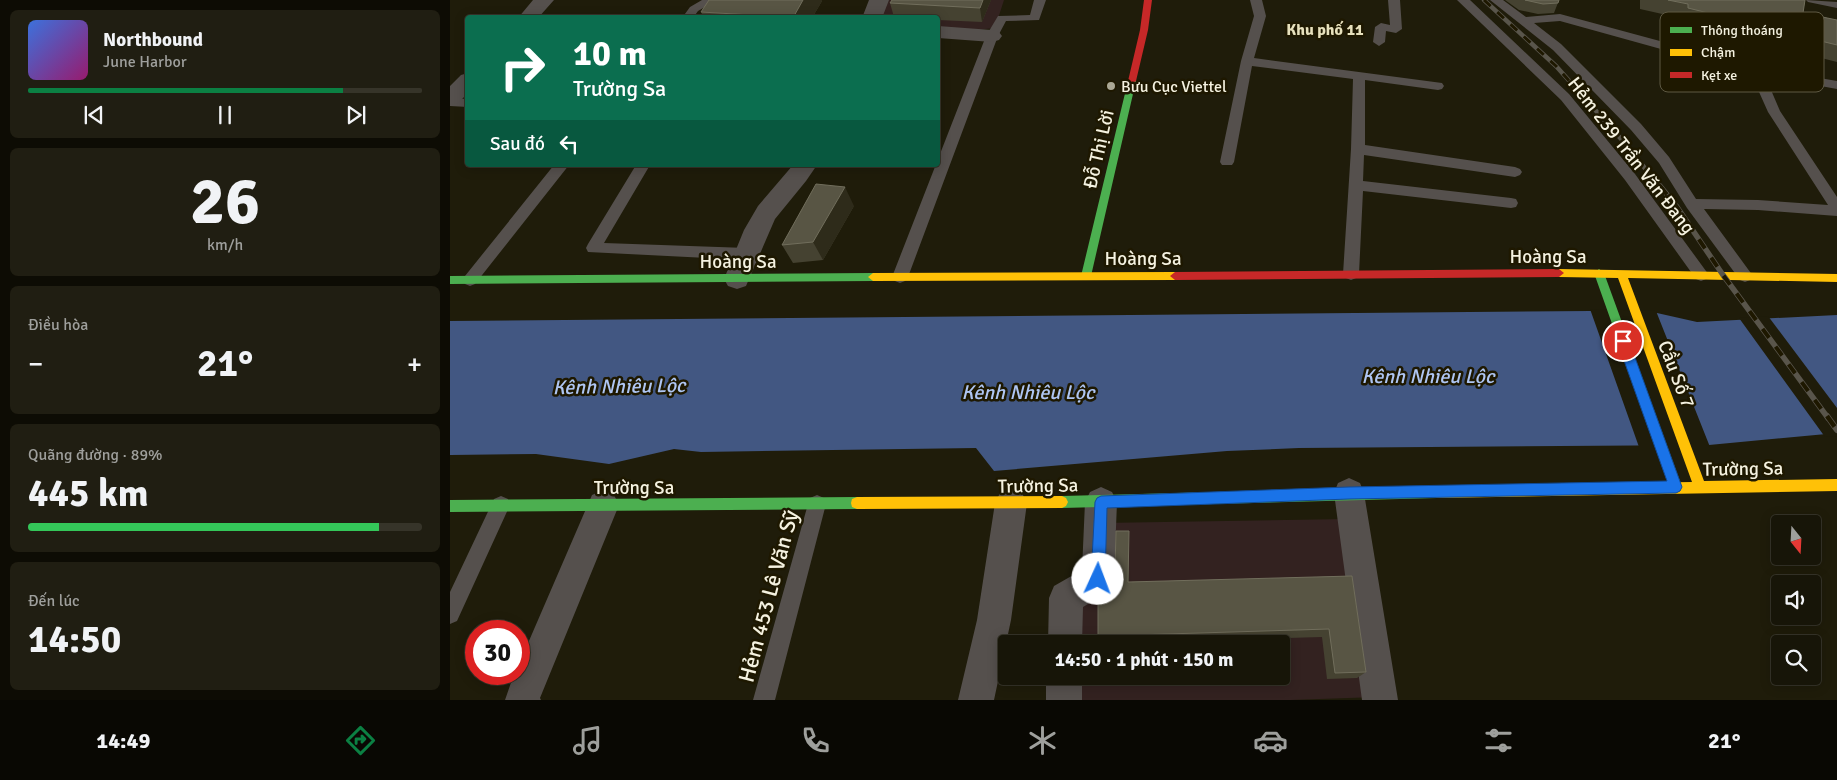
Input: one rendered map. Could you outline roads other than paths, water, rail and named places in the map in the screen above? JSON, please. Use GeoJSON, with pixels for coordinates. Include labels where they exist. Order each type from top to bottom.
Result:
{"type":"FeatureCollection","features":[{"type":"Feature","properties":{"kind":"street"},"geometry":{"type":"LineString","coordinates":[[530,15],[544,0]]}},
{"type":"Feature","properties":{"kind":"street"},"geometry":{"type":"LineString","coordinates":[[873,15],[879,0]]}},
{"type":"Feature","properties":{"kind":"street","name":"Đỗ Thị Lời"},"geometry":{"type":"LineString","coordinates":[[1086,276],[1144,30],[1148,0]]}},
{"type":"Feature","properties":{"kind":"street"},"geometry":{"type":"LineString","coordinates":[[940,32],[992,36]]}},
{"type":"Feature","properties":{"kind":"street"},"geometry":{"type":"LineString","coordinates":[[450,100],[465,83]]}},
{"type":"Feature","properties":{"kind":"street"},"geometry":{"type":"LineString","coordinates":[[737,278],[772,205],[804,167]]}},
{"type":"Feature","properties":{"kind":"street","name":"Hoàng Sa"},"geometry":{"type":"LineString","coordinates":[[450,280],[1599,273],[1837,278]]}},
{"type":"Feature","properties":{"kind":"street","name":"Cầu Số 7"},"geometry":{"type":"LineString","coordinates":[[1599,273],[1676,487]]}},
{"type":"Feature","properties":{"kind":"street","name":"Cầu Số 7"},"geometry":{"type":"LineString","coordinates":[[1621,273],[1700,486]]}},
{"type":"Feature","properties":{"kind":"street","name":"Trường Sa"},"geometry":{"type":"LineString","coordinates":[[450,506],[1101,502],[1349,493],[1837,484]]}},
{"type":"Feature","properties":{"kind":"street"},"geometry":{"type":"LineString","coordinates":[[1349,493],[1380,700]]}},
{"type":"Feature","properties":{"kind":"street"},"geometry":{"type":"LineString","coordinates":[[1065,635],[1066,598],[1098,579],[1101,502]]}},
{"type":"Feature","properties":{"kind":"street"},"geometry":{"type":"LineString","coordinates":[[976,700],[994,620],[1011,503]]}},
{"type":"Feature","properties":{"kind":"street"},"geometry":{"type":"LineString","coordinates":[[523,700],[522,698],[603,505]]}},
{"type":"Feature","properties":{"kind":"street"},"geometry":{"type":"LineString","coordinates":[[1064,685],[1064,700]]}},
{"type":"Feature","properties":{"kind":"lane"},"geometry":{"type":"LineString","coordinates":[[690,15],[710,0]]}},
{"type":"Feature","properties":{"kind":"lane"},"geometry":{"type":"LineString","coordinates":[[900,277],[992,36],[1002,18],[1035,18],[1040,0]]}},
{"type":"Feature","properties":{"kind":"lane"},"geometry":{"type":"LineString","coordinates":[[1227,162],[1247,61],[1260,16],[1256,0]]}},
{"type":"Feature","properties":{"kind":"lane"},"geometry":{"type":"LineString","coordinates":[[1379,42],[1381,27],[1396,29],[1394,0]]}},
{"type":"Feature","properties":{"kind":"lane","name":"Hẻm 239 Trần Văn Đang"},"geometry":{"type":"LineString","coordinates":[[1463,0],[1566,97],[1630,177],[1701,275]]}},
{"type":"Feature","properties":{"kind":"lane","name":"Hẻm 239 Trần Văn Đang"},"geometry":{"type":"LineString","coordinates":[[1496,0],[1525,21],[1575,64],[1636,128],[1664,160],[1692,204],[1744,276]]}},
{"type":"Feature","properties":{"kind":"lane"},"geometry":{"type":"LineString","coordinates":[[1812,0],[1837,5]]}},
{"type":"Feature","properties":{"kind":"lane"},"geometry":{"type":"LineString","coordinates":[[1525,21],[1560,17],[1660,45]]}},
{"type":"Feature","properties":{"kind":"lane"},"geometry":{"type":"LineString","coordinates":[[1247,61],[1438,86]]}},
{"type":"Feature","properties":{"kind":"lane"},"geometry":{"type":"LineString","coordinates":[[1351,274],[1358,149],[1359,75]]}},
{"type":"Feature","properties":{"kind":"lane"},"geometry":{"type":"LineString","coordinates":[[1824,83],[1837,85]]}},
{"type":"Feature","properties":{"kind":"lane"},"geometry":{"type":"LineString","coordinates":[[1765,92],[1774,112],[1837,210]]}},
{"type":"Feature","properties":{"kind":"lane"},"geometry":{"type":"LineString","coordinates":[[450,100],[465,102]]}},
{"type":"Feature","properties":{"kind":"lane"},"geometry":{"type":"LineString","coordinates":[[1358,149],[1514,172]]}},
{"type":"Feature","properties":{"kind":"lane"},"geometry":{"type":"LineString","coordinates":[[470,280],[560,167]]}},
{"type":"Feature","properties":{"kind":"lane"},"geometry":{"type":"LineString","coordinates":[[641,167],[592,248],[747,254]]}},
{"type":"Feature","properties":{"kind":"lane"},"geometry":{"type":"LineString","coordinates":[[1356,185],[1511,203]]}},
{"type":"Feature","properties":{"kind":"lane"},"geometry":{"type":"LineString","coordinates":[[1692,204],[1758,205],[1837,210]]}},
{"type":"Feature","properties":{"kind":"lane","name":"Hẻm 453 Lê Văn Sỹ"},"geometry":{"type":"LineString","coordinates":[[764,700],[817,504]]}},
{"type":"Feature","properties":{"kind":"lane"},"geometry":{"type":"LineString","coordinates":[[450,614],[501,505]]}},
{"type":"Feature","properties":{"kind":"water","name":"Kênh Nhiêu Lộc"},"geometry":{"type":"Polygon","coordinates":[[[1591,311],[1657,313],[1697,322],[1837,315],[1837,433],[1709,445],[1299,448],[1227,451],[994,471],[976,448],[701,452],[674,449],[609,464],[536,454],[450,455],[450,321],[1591,311]]]}},
{"type":"Feature","properties":{"kind":"railway"},"geometry":{"type":"LineString","coordinates":[[1484,0],[1556,66],[1622,140],[1661,188]]}},
{"type":"Feature","properties":{"kind":"railway"},"geometry":{"type":"LineString","coordinates":[[1660,186],[1828,418]]}},
{"type":"Feature","properties":{"kind":"railway"},"geometry":{"type":"LineString","coordinates":[[1827,416],[1837,430]]}},
{"type":"Feature","properties":{"kind":"place","name":"Bưu Cục Viettel"},"geometry":{"type":"Point","coordinates":[1111,86]}},
{"type":"Feature","properties":{"kind":"district","name":"Khu phố 11"},"geometry":{"type":"Point","coordinates":[1325,29]}}]}
